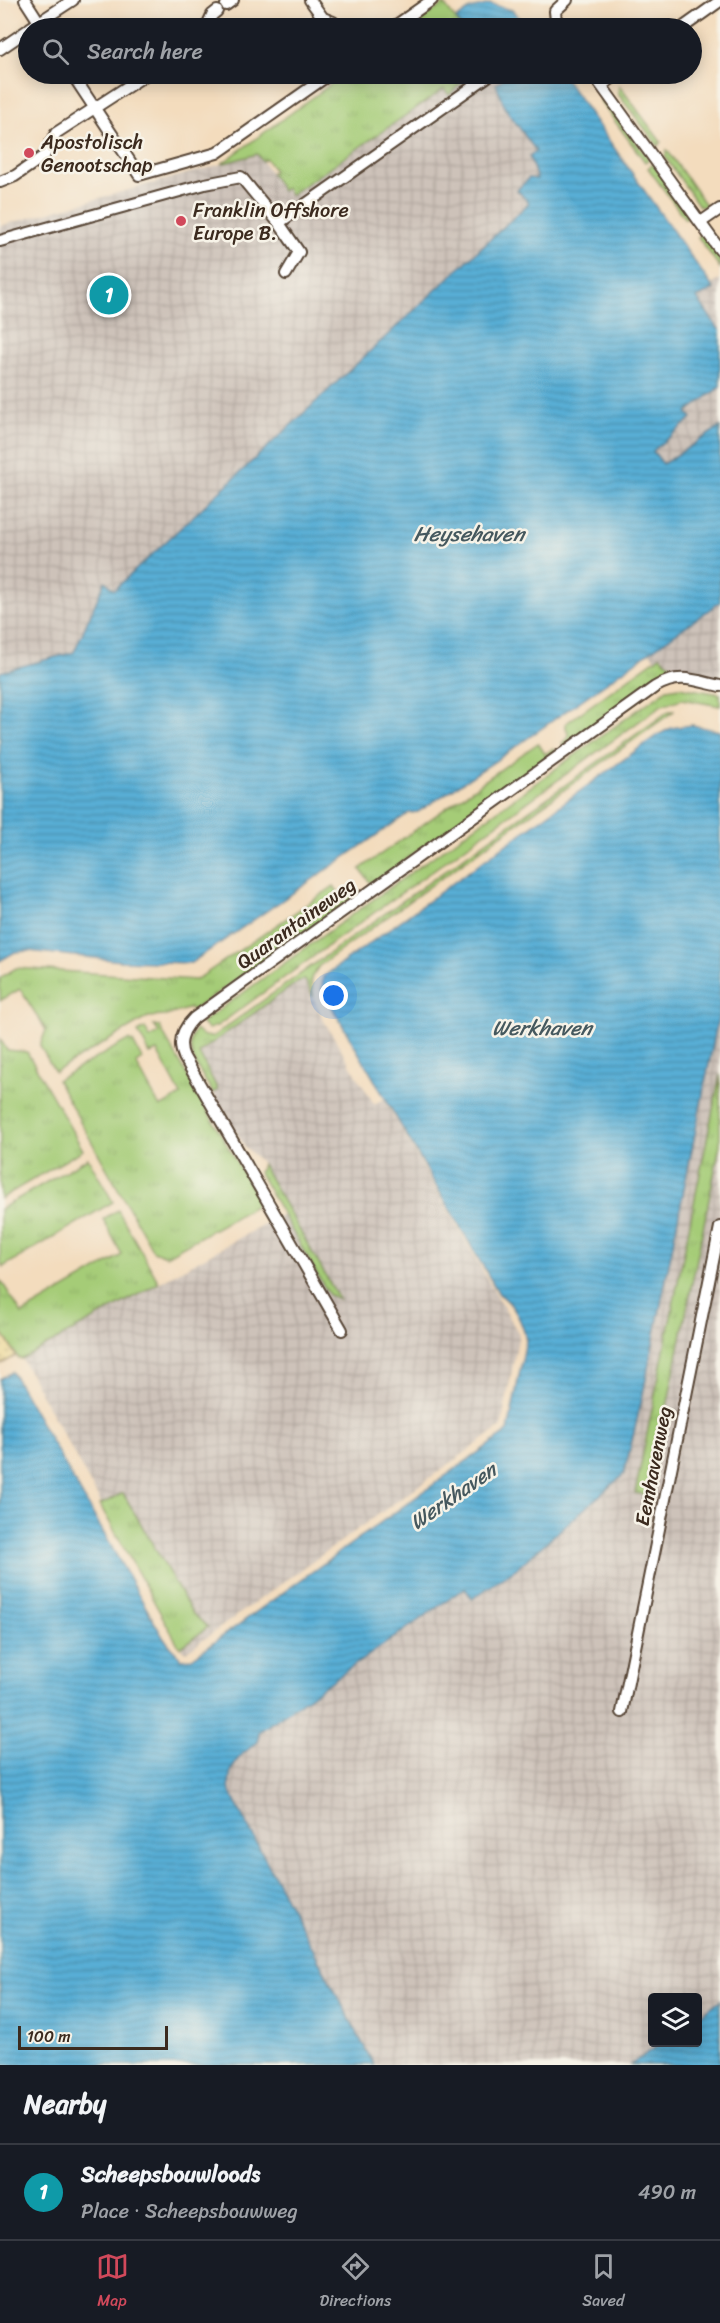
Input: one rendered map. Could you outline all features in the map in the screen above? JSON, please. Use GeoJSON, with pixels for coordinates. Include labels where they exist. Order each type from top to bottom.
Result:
{"type":"FeatureCollection","features":[{"type":"Feature","properties":{"kind":"street"},"geometry":{"type":"LineString","coordinates":[[25,0],[32,18]]}},
{"type":"Feature","properties":{"kind":"street"},"geometry":{"type":"LineString","coordinates":[[48,18],[73,0]]}},
{"type":"Feature","properties":{"kind":"street"},"geometry":{"type":"LineString","coordinates":[[310,0],[323,18]]}},
{"type":"Feature","properties":{"kind":"street"},"geometry":{"type":"LineString","coordinates":[[405,18],[425,2]]}},
{"type":"Feature","properties":{"kind":"street"},"geometry":{"type":"LineString","coordinates":[[697,18],[720,2]]}},
{"type":"Feature","properties":{"kind":"street"},"geometry":{"type":"LineString","coordinates":[[555,18],[564,3]]}},
{"type":"Feature","properties":{"kind":"street"},"geometry":{"type":"LineString","coordinates":[[211,18],[225,5]]}},
{"type":"Feature","properties":{"kind":"street"},"geometry":{"type":"LineString","coordinates":[[0,49],[18,38]]}},
{"type":"Feature","properties":{"kind":"street"},"geometry":{"type":"LineString","coordinates":[[78,84],[139,175],[218,153],[316,84]]}},
{"type":"Feature","properties":{"kind":"street"},"geometry":{"type":"LineString","coordinates":[[0,182],[15,176],[44,156],[56,133],[131,84]]}},
{"type":"Feature","properties":{"kind":"street"},"geometry":{"type":"LineString","coordinates":[[279,223],[477,84]]}},
{"type":"Feature","properties":{"kind":"street"},"geometry":{"type":"LineString","coordinates":[[602,85],[720,250]]}},
{"type":"Feature","properties":{"kind":"street"},"geometry":{"type":"LineString","coordinates":[[0,241],[205,184],[241,177],[279,223],[298,252],[286,274]]}},
{"type":"Feature","properties":{"kind":"street"},"geometry":{"type":"LineString","coordinates":[[700,222],[720,209]]}},
{"type":"Feature","properties":{"kind":"street","name":"Quarantaineweg"},"geometry":{"type":"LineString","coordinates":[[342,1330],[184,1057],[181,1047],[185,1028],[194,1018],[655,687],[670,679],[680,678],[720,686]]}},
{"type":"Feature","properties":{"kind":"street","name":"Eemhavenweg"},"geometry":{"type":"LineString","coordinates":[[622,1712],[720,1227]]}},
{"type":"Feature","properties":{"kind":"shaded area"},"geometry":{"type":"Polygon","coordinates":[[[461,84],[496,84],[505,108],[536,152],[529,156],[537,179],[533,180],[529,202],[113,591],[104,582],[74,652],[0,672],[0,226],[257,154],[283,190],[445,89],[449,95],[461,84]]]}},
{"type":"Feature","properties":{"kind":"shaded area"},"geometry":{"type":"Polygon","coordinates":[[[720,279],[720,340],[693,299],[720,279]]]}},
{"type":"Feature","properties":{"kind":"shaded area"},"geometry":{"type":"Polygon","coordinates":[[[720,364],[720,452],[668,485],[631,427],[720,364]]]}},
{"type":"Feature","properties":{"kind":"shaded area"},"geometry":{"type":"Polygon","coordinates":[[[720,590],[720,679],[659,666],[645,645],[720,590]]]}},
{"type":"Feature","properties":{"kind":"shaded area"},"geometry":{"type":"Polygon","coordinates":[[[720,887],[720,2065],[325,2065],[167,1748],[584,1469],[720,887]]]}},
{"type":"Feature","properties":{"kind":"shaded area"},"geometry":{"type":"Polygon","coordinates":[[[305,980],[324,1021],[374,1104],[384,1099],[519,1334],[501,1427],[186,1652],[180,1648],[22,1359],[288,1211],[260,1161],[245,1147],[213,1093],[218,1089],[199,1053],[299,981],[305,980]]]}},
{"type":"Feature","properties":{"kind":"green space"},"geometry":{"type":"Polygon","coordinates":[[[444,4],[454,18],[424,18],[444,4]]]}},
{"type":"Feature","properties":{"kind":"green space"},"geometry":{"type":"Polygon","coordinates":[[[331,84],[460,84],[449,95],[444,89],[290,195],[286,188],[282,191],[271,173],[274,170],[266,159],[262,161],[257,154],[221,164],[331,84]]]}},
{"type":"Feature","properties":{"kind":"green space"},"geometry":{"type":"Polygon","coordinates":[[[619,85],[661,142],[658,146],[618,94],[619,85]]]}},
{"type":"Feature","properties":{"kind":"green space"},"geometry":{"type":"Polygon","coordinates":[[[604,99],[649,159],[645,162],[600,101],[604,99]]]}},
{"type":"Feature","properties":{"kind":"green space"},"geometry":{"type":"Polygon","coordinates":[[[667,150],[706,205],[705,207],[699,206],[665,157],[667,150]]]}},
{"type":"Feature","properties":{"kind":"green space"},"geometry":{"type":"Polygon","coordinates":[[[653,164],[689,216],[685,219],[648,168],[653,164]]]}},
{"type":"Feature","properties":{"kind":"green space"},"geometry":{"type":"Polygon","coordinates":[[[703,233],[720,258],[720,268],[698,237],[703,233]]]}},
{"type":"Feature","properties":{"kind":"green space"},"geometry":{"type":"Polygon","coordinates":[[[660,656],[671,665],[660,677],[564,747],[562,743],[569,737],[565,724],[660,656]]]}},
{"type":"Feature","properties":{"kind":"green space"},"geometry":{"type":"Polygon","coordinates":[[[679,687],[720,694],[720,706],[682,699],[662,705],[217,1026],[208,1029],[201,1023],[667,689],[679,687]]]}},
{"type":"Feature","properties":{"kind":"green space"},"geometry":{"type":"Polygon","coordinates":[[[669,711],[674,711],[319,966],[311,978],[313,997],[305,980],[299,981],[201,1051],[199,1053],[218,1090],[213,1093],[199,1071],[192,1054],[191,1038],[195,1030],[204,1036],[212,1037],[669,711]]]}},
{"type":"Feature","properties":{"kind":"green space"},"geometry":{"type":"Polygon","coordinates":[[[538,743],[545,754],[553,749],[556,751],[371,884],[360,869],[538,743]]]}},
{"type":"Feature","properties":{"kind":"green space"},"geometry":{"type":"Polygon","coordinates":[[[334,886],[343,899],[351,894],[354,898],[193,1010],[190,1008],[166,1016],[148,1017],[55,1072],[40,1046],[46,1030],[20,989],[0,1001],[0,978],[16,968],[196,980],[334,886]]]}},
{"type":"Feature","properties":{"kind":"green space"},"geometry":{"type":"Polygon","coordinates":[[[154,1025],[159,1026],[258,1199],[255,1206],[166,1256],[153,1251],[57,1080],[128,1040],[133,1042],[142,1059],[136,1063],[160,1107],[181,1095],[157,1051],[150,1054],[138,1032],[145,1028],[150,1038],[159,1033],[154,1025]]]}},
{"type":"Feature","properties":{"kind":"green space"},"geometry":{"type":"Polygon","coordinates":[[[0,1039],[7,1050],[27,1052],[83,1150],[0,1199],[0,1039]]]}},
{"type":"Feature","properties":{"kind":"green space"},"geometry":{"type":"Polygon","coordinates":[[[720,1075],[720,1145],[649,1496],[635,1493],[720,1075]]]}},
{"type":"Feature","properties":{"kind":"green space"},"geometry":{"type":"Polygon","coordinates":[[[88,1158],[113,1202],[3,1267],[0,1262],[0,1209],[88,1158]]]}},
{"type":"Feature","properties":{"kind":"green space"},"geometry":{"type":"Polygon","coordinates":[[[262,1164],[339,1299],[329,1295],[259,1173],[262,1164]]]}},
{"type":"Feature","properties":{"kind":"green space"},"geometry":{"type":"Polygon","coordinates":[[[118,1210],[159,1283],[22,1359],[18,1358],[0,1329],[0,1279],[22,1314],[122,1255],[103,1219],[118,1210]]]}},
{"type":"Feature","properties":{"kind":"green space"},"geometry":{"type":"Polygon","coordinates":[[[123,1493],[193,1614],[208,1627],[180,1648],[100,1505],[123,1493]]]}},
{"type":"Feature","properties":{"kind":"sand"},"geometry":{"type":"Polygon","coordinates":[[[0,1329],[16,1356],[0,1365],[0,1329]]]}},
{"type":"Feature","properties":{"kind":"water"},"geometry":{"type":"Polygon","coordinates":[[[490,4],[512,10],[520,18],[457,18],[470,9],[490,4]]]}},
{"type":"Feature","properties":{"kind":"water","name":"Heysehaven"},"geometry":{"type":"Polygon","coordinates":[[[496,84],[569,84],[714,289],[697,298],[720,331],[720,387],[687,412],[692,418],[653,451],[663,464],[720,427],[720,602],[497,760],[418,812],[409,813],[191,963],[122,961],[28,951],[15,952],[0,961],[0,672],[74,652],[105,581],[114,590],[529,203],[517,190],[529,178],[537,179],[529,156],[536,151],[505,108],[496,84]]]}},
{"type":"Feature","properties":{"kind":"water","name":"Werkhaven"},"geometry":{"type":"Polygon","coordinates":[[[692,725],[720,731],[720,1009],[642,1399],[624,1474],[517,1568],[472,1599],[465,1588],[259,1732],[258,1742],[235,1762],[230,1775],[230,1792],[374,2065],[0,2065],[0,1379],[12,1372],[163,1637],[181,1659],[192,1658],[508,1431],[526,1340],[523,1327],[513,1308],[499,1294],[322,990],[323,977],[656,736],[671,728],[692,725]]]}},
{"type":"Feature","properties":{"kind":"water"},"geometry":{"type":"Polygon","coordinates":[[[720,2000],[720,2065],[630,2065],[656,2047],[702,2047],[702,2014],[720,2000]]]}},
{"type":"Feature","properties":{"kind":"place","name":"Apostolisch Genootschap"},"geometry":{"type":"Point","coordinates":[29,153]}},
{"type":"Feature","properties":{"kind":"place","name":"Franklin Offshore Europe B."},"geometry":{"type":"Point","coordinates":[181,221]}},
{"type":"Feature","properties":{"kind":"place","name":"Scheepsbouwloods"},"geometry":{"type":"Point","coordinates":[109,295]}}]}
